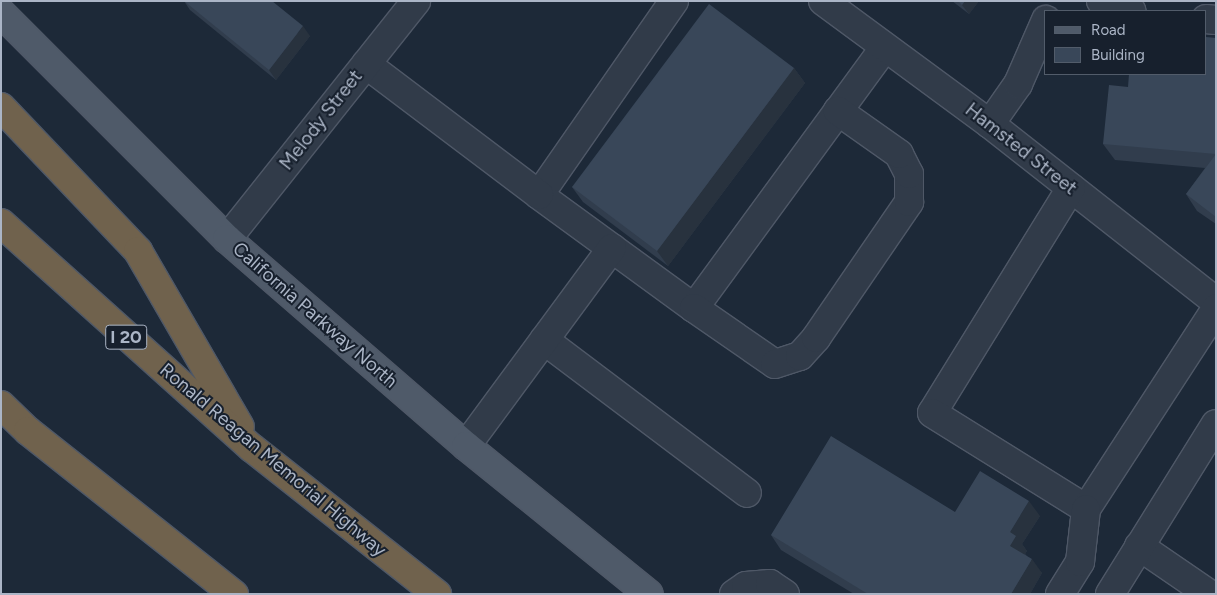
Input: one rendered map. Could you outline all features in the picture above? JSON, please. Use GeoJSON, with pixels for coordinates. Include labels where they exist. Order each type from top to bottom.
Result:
{"type":"FeatureCollection","features":[{"type":"Feature","properties":{"kind":"highway"},"geometry":{"type":"LineString","coordinates":[[1,107],[138,251],[252,448]]}},
{"type":"Feature","properties":{"kind":"highway","name":"Ronald Reagan Memorial Highway"},"geometry":{"type":"LineString","coordinates":[[1,223],[69,287],[252,448],[437,594]]}},
{"type":"Feature","properties":{"kind":"highway"},"geometry":{"type":"LineString","coordinates":[[1,405],[28,431]]}},
{"type":"Feature","properties":{"kind":"highway"},"geometry":{"type":"LineString","coordinates":[[1,413],[28,431],[234,594]]}},
{"type":"Feature","properties":{"kind":"main road","name":"California Parkway North"},"geometry":{"type":"LineString","coordinates":[[1,13],[227,239],[466,446],[649,594]]}},
{"type":"Feature","properties":{"kind":"street","name":"Melody Street"},"geometry":{"type":"LineString","coordinates":[[227,239],[416,1]]}},
{"type":"Feature","properties":{"kind":"street"},"geometry":{"type":"LineString","coordinates":[[539,195],[674,1]]}},
{"type":"Feature","properties":{"kind":"street","name":"Hamsted Street"},"geometry":{"type":"LineString","coordinates":[[823,1],[990,124],[1216,302]]}},
{"type":"Feature","properties":{"kind":"street"},"geometry":{"type":"LineString","coordinates":[[1101,1],[1128,10]]}},
{"type":"Feature","properties":{"kind":"street"},"geometry":{"type":"LineString","coordinates":[[990,124],[1018,84],[1044,25]]}},
{"type":"Feature","properties":{"kind":"street"},"geometry":{"type":"LineString","coordinates":[[694,308],[885,46]]}},
{"type":"Feature","properties":{"kind":"street"},"geometry":{"type":"LineString","coordinates":[[366,64],[539,195],[694,308],[775,364],[800,356],[816,338],[909,202],[909,174],[899,154],[838,110]]}},
{"type":"Feature","properties":{"kind":"street"},"geometry":{"type":"LineString","coordinates":[[1071,188],[932,413],[1086,509]]}},
{"type":"Feature","properties":{"kind":"street"},"geometry":{"type":"LineString","coordinates":[[466,446],[612,248]]}},
{"type":"Feature","properties":{"kind":"street"},"geometry":{"type":"LineString","coordinates":[[1060,594],[1080,562],[1086,509],[1216,309]]}},
{"type":"Feature","properties":{"kind":"street"},"geometry":{"type":"LineString","coordinates":[[544,340],[747,493]]}},
{"type":"Feature","properties":{"kind":"street"},"geometry":{"type":"LineString","coordinates":[[1110,594],[1216,424]]}},
{"type":"Feature","properties":{"kind":"street"},"geometry":{"type":"LineString","coordinates":[[1139,546],[1209,594]]}},
{"type":"Feature","properties":{"kind":"street"},"geometry":{"type":"LineString","coordinates":[[734,594],[746,586],[770,584],[785,594]]}},
{"type":"Feature","properties":{"kind":"building"},"geometry":{"type":"Polygon","coordinates":[[[184,1],[272,1],[303,26],[269,70],[184,1]]]}},
{"type":"Feature","properties":{"kind":"building"},"geometry":{"type":"Polygon","coordinates":[[[709,4],[794,68],[657,251],[572,187],[709,4]]]}},
{"type":"Feature","properties":{"kind":"building"},"geometry":{"type":"Polygon","coordinates":[[[1207,37],[1216,38],[1216,154],[1103,144],[1109,85],[1128,87],[1129,75],[1207,75],[1207,37]]]}},
{"type":"Feature","properties":{"kind":"building"},"geometry":{"type":"Polygon","coordinates":[[[1216,154],[1216,217],[1186,194],[1216,154]]]}},
{"type":"Feature","properties":{"kind":"building"},"geometry":{"type":"Polygon","coordinates":[[[831,436],[955,512],[980,471],[1029,501],[1010,532],[1016,536],[1010,546],[1032,559],[1011,594],[868,594],[771,535],[831,436]]]}}]}
